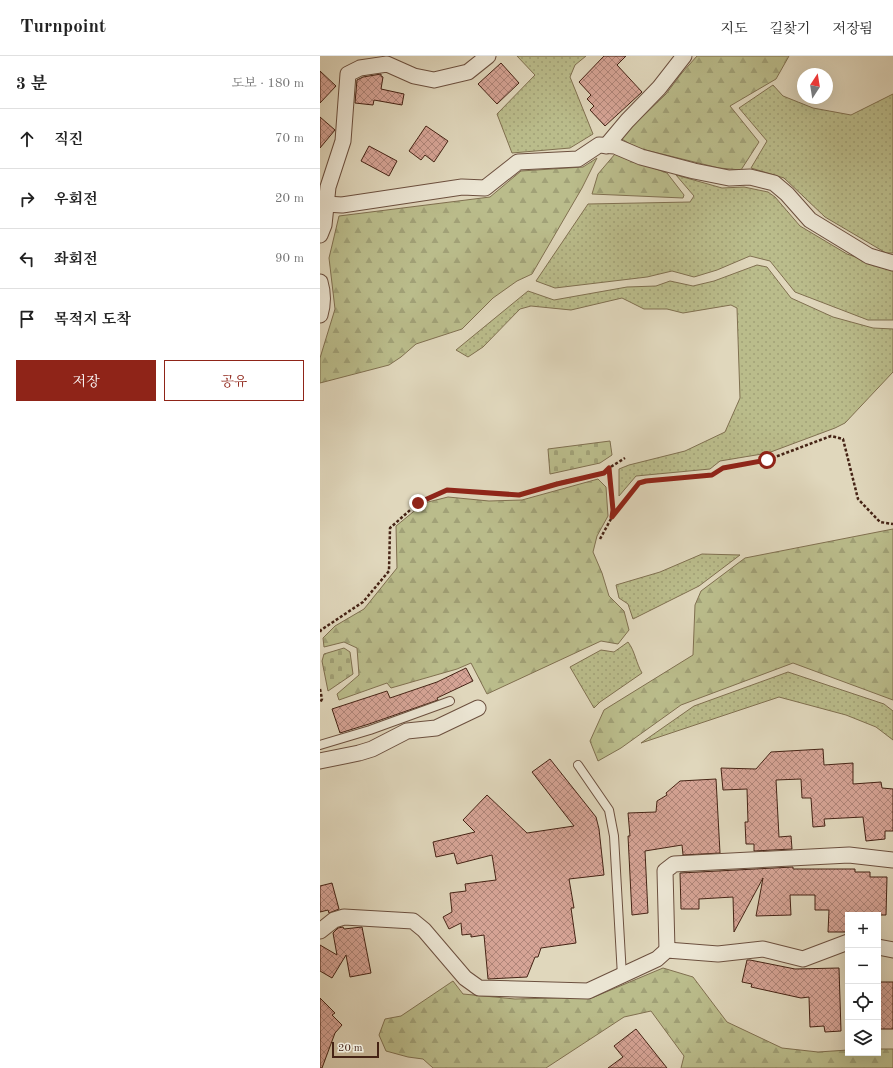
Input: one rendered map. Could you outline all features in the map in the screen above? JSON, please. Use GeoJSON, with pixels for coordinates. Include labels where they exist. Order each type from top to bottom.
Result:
{"type":"FeatureCollection","features":[{"type":"Feature","properties":{"kind":"street"},"geometry":{"type":"LineString","coordinates":[[320,235],[324,225],[328,187],[343,141],[348,74],[360,68],[387,64],[414,76],[434,80],[468,72],[488,56]]}},
{"type":"Feature","properties":{"kind":"street"},"geometry":{"type":"LineString","coordinates":[[606,146],[626,121],[659,88],[684,56]]}},
{"type":"Feature","properties":{"kind":"street"},"geometry":{"type":"LineString","coordinates":[[326,204],[342,205],[462,187],[485,188],[518,162],[578,159],[599,145],[615,146],[641,157],[694,171],[728,178],[750,177],[774,183],[787,194],[810,220],[869,256],[893,263]]}},
{"type":"Feature","properties":{"kind":"street"},"geometry":{"type":"LineString","coordinates":[[320,282],[322,288],[322,310],[320,315]]}},
{"type":"Feature","properties":{"kind":"street"},"geometry":{"type":"LineString","coordinates":[[320,761],[365,751],[407,731],[436,728],[478,708]]}},
{"type":"Feature","properties":{"kind":"street"},"geometry":{"type":"LineString","coordinates":[[667,950],[664,872],[674,864],[849,855],[893,860]]}},
{"type":"Feature","properties":{"kind":"street"},"geometry":{"type":"LineString","coordinates":[[320,931],[334,920],[344,917],[413,921],[424,930],[465,978],[478,988],[588,991],[657,959],[667,950],[718,954],[762,949],[803,959],[845,943]]}},
{"type":"Feature","properties":{"kind":"street"},"geometry":{"type":"LineString","coordinates":[[881,948],[893,950]]}},
{"type":"Feature","properties":{"kind":"lane"},"geometry":{"type":"LineString","coordinates":[[320,745],[370,730],[450,701]]}},
{"type":"Feature","properties":{"kind":"lane"},"geometry":{"type":"LineString","coordinates":[[578,765],[608,810],[612,823],[622,976]]}},
{"type":"Feature","properties":{"kind":"path"},"geometry":{"type":"LineString","coordinates":[[600,539],[612,517],[639,483],[646,481],[712,475],[723,468],[767,460],[831,436],[843,439],[858,499],[880,522],[893,524]]}},
{"type":"Feature","properties":{"kind":"path"},"geometry":{"type":"LineString","coordinates":[[320,632],[363,602],[389,571],[390,528],[418,503],[447,490],[519,495],[604,473],[625,458]]}},
{"type":"Feature","properties":{"kind":"path"},"geometry":{"type":"LineString","coordinates":[[609,468],[613,510],[612,517]]}},
{"type":"Feature","properties":{"kind":"path"},"geometry":{"type":"LineString","coordinates":[[320,689],[322,698],[320,703]]}},
{"type":"Feature","properties":{"kind":"green space"},"geometry":{"type":"Polygon","coordinates":[[[517,56],[586,56],[575,65],[570,77],[593,134],[570,148],[512,153],[497,114],[535,75],[517,56]]]}},
{"type":"Feature","properties":{"kind":"green space"},"geometry":{"type":"Polygon","coordinates":[[[697,56],[789,56],[776,79],[730,106],[759,142],[741,170],[719,168],[637,148],[620,138],[666,94],[697,56]]]}},
{"type":"Feature","properties":{"kind":"green space"},"geometry":{"type":"Polygon","coordinates":[[[773,85],[783,96],[797,102],[797,104],[851,115],[893,94],[893,253],[886,253],[825,217],[784,178],[751,168],[767,141],[739,108],[773,85]]]}},
{"type":"Feature","properties":{"kind":"green space"},"geometry":{"type":"Polygon","coordinates":[[[615,154],[667,173],[684,195],[683,198],[592,194],[598,174],[615,154]]]}},
{"type":"Feature","properties":{"kind":"green space"},"geometry":{"type":"Polygon","coordinates":[[[597,158],[582,188],[532,274],[517,281],[493,298],[462,329],[416,344],[389,365],[320,383],[320,358],[335,309],[329,258],[339,216],[490,197],[521,171],[583,167],[597,158]]]}},
{"type":"Feature","properties":{"kind":"green space"},"geometry":{"type":"Polygon","coordinates":[[[676,175],[722,188],[744,187],[768,192],[775,197],[800,226],[847,254],[893,270],[893,320],[868,320],[795,292],[770,261],[750,256],[717,270],[694,277],[672,271],[647,277],[555,288],[536,281],[588,204],[690,202],[694,196],[676,175]]]}},
{"type":"Feature","properties":{"kind":"green space"},"geometry":{"type":"Polygon","coordinates":[[[757,265],[767,267],[791,298],[833,317],[873,328],[893,329],[893,372],[845,423],[835,428],[768,453],[720,461],[710,469],[636,476],[619,496],[619,469],[629,465],[685,451],[725,432],[740,398],[737,308],[731,305],[683,313],[667,309],[644,309],[622,298],[571,310],[531,306],[520,309],[483,347],[468,357],[456,350],[528,291],[554,300],[627,287],[656,286],[670,281],[693,286],[714,281],[757,265]]]}},
{"type":"Feature","properties":{"kind":"green space"},"geometry":{"type":"Polygon","coordinates":[[[610,441],[612,455],[600,463],[550,474],[548,449],[610,441]]]}},
{"type":"Feature","properties":{"kind":"green space"},"geometry":{"type":"Polygon","coordinates":[[[598,479],[606,487],[608,516],[597,536],[593,552],[602,573],[609,596],[624,611],[629,630],[618,644],[601,641],[487,694],[471,663],[457,669],[391,688],[387,683],[339,700],[337,694],[359,675],[357,648],[344,642],[324,647],[323,638],[335,626],[364,609],[397,568],[396,526],[424,503],[448,497],[489,501],[522,500],[598,479]]]}},
{"type":"Feature","properties":{"kind":"green space"},"geometry":{"type":"Polygon","coordinates":[[[893,529],[893,700],[793,663],[681,705],[621,748],[598,761],[590,741],[604,710],[693,655],[695,605],[701,591],[745,558],[893,529]]]}},
{"type":"Feature","properties":{"kind":"green space"},"geometry":{"type":"Polygon","coordinates":[[[702,554],[740,555],[699,586],[633,619],[628,604],[619,598],[616,585],[660,572],[702,554]]]}},
{"type":"Feature","properties":{"kind":"green space"},"geometry":{"type":"Polygon","coordinates":[[[628,642],[642,673],[600,702],[594,708],[570,667],[601,650],[614,652],[628,642]]]}},
{"type":"Feature","properties":{"kind":"green space"},"geometry":{"type":"Polygon","coordinates":[[[344,648],[350,652],[353,674],[328,691],[322,661],[324,654],[344,648]]]}},
{"type":"Feature","properties":{"kind":"green space"},"geometry":{"type":"Polygon","coordinates":[[[788,672],[884,704],[893,711],[893,740],[876,727],[846,715],[779,697],[641,743],[694,706],[788,672]]]}},
{"type":"Feature","properties":{"kind":"green space"},"geometry":{"type":"Polygon","coordinates":[[[663,968],[693,977],[727,1022],[782,1048],[818,1052],[845,1050],[845,1056],[881,1056],[881,1049],[893,1049],[893,1068],[681,1068],[684,1056],[651,1011],[624,1017],[546,1068],[433,1068],[423,1059],[408,1057],[386,1051],[379,1035],[385,1019],[401,1016],[453,981],[463,994],[515,999],[594,997],[663,968]]]}},
{"type":"Feature","properties":{"kind":"building"},"geometry":{"type":"Polygon","coordinates":[[[604,56],[626,56],[617,65],[642,92],[605,126],[590,110],[594,106],[587,99],[591,95],[579,82],[604,56]]]}},
{"type":"Feature","properties":{"kind":"building"},"geometry":{"type":"Polygon","coordinates":[[[501,63],[519,83],[497,104],[478,84],[501,63]]]}},
{"type":"Feature","properties":{"kind":"building"},"geometry":{"type":"Polygon","coordinates":[[[320,71],[336,86],[320,103],[320,71]]]}},
{"type":"Feature","properties":{"kind":"building"},"geometry":{"type":"Polygon","coordinates":[[[381,74],[383,77],[381,89],[404,94],[402,105],[374,100],[373,105],[355,103],[357,80],[363,77],[381,74]]]}},
{"type":"Feature","properties":{"kind":"building"},"geometry":{"type":"Polygon","coordinates":[[[320,117],[335,130],[320,148],[320,117]]]}},
{"type":"Feature","properties":{"kind":"building"},"geometry":{"type":"Polygon","coordinates":[[[426,126],[448,141],[434,162],[425,155],[421,160],[409,151],[426,126]]]}},
{"type":"Feature","properties":{"kind":"building"},"geometry":{"type":"Polygon","coordinates":[[[369,146],[397,161],[389,176],[361,161],[369,146]]]}},
{"type":"Feature","properties":{"kind":"building"},"geometry":{"type":"Polygon","coordinates":[[[466,668],[473,681],[437,698],[438,700],[340,733],[332,709],[387,691],[390,698],[437,682],[466,668]]]}},
{"type":"Feature","properties":{"kind":"building"},"geometry":{"type":"Polygon","coordinates":[[[823,749],[824,765],[853,763],[853,784],[881,782],[882,788],[893,789],[893,831],[885,831],[885,839],[866,841],[863,817],[824,819],[825,826],[813,827],[811,798],[802,798],[801,779],[776,780],[779,837],[791,836],[792,849],[754,851],[754,844],[746,844],[745,822],[748,822],[747,789],[723,790],[721,768],[756,769],[771,752],[823,749]]]}},
{"type":"Feature","properties":{"kind":"building"},"geometry":{"type":"Polygon","coordinates":[[[550,759],[596,817],[599,829],[604,875],[569,879],[574,908],[571,908],[576,943],[541,948],[538,957],[535,957],[527,977],[488,979],[484,935],[471,937],[471,934],[462,935],[461,923],[449,929],[443,917],[452,912],[450,893],[466,891],[465,884],[496,880],[492,855],[457,864],[454,853],[436,857],[433,842],[475,832],[463,820],[487,795],[527,833],[574,826],[532,772],[550,759]]]}},
{"type":"Feature","properties":{"kind":"building"},"geometry":{"type":"Polygon","coordinates":[[[716,779],[720,853],[683,855],[682,845],[645,851],[648,913],[632,915],[628,813],[656,812],[657,801],[667,795],[666,793],[680,781],[716,779]]]}},
{"type":"Feature","properties":{"kind":"building"},"geometry":{"type":"Polygon","coordinates":[[[793,867],[793,869],[855,869],[855,872],[870,872],[870,877],[887,877],[886,915],[881,915],[881,912],[845,912],[845,932],[828,932],[829,910],[815,910],[815,895],[790,895],[791,915],[756,916],[763,878],[734,932],[733,897],[699,899],[699,909],[681,909],[680,873],[793,867]]]}},
{"type":"Feature","properties":{"kind":"building"},"geometry":{"type":"Polygon","coordinates":[[[332,883],[339,909],[329,913],[328,910],[320,912],[320,886],[332,883]]]}},
{"type":"Feature","properties":{"kind":"building"},"geometry":{"type":"Polygon","coordinates":[[[343,927],[344,929],[362,927],[371,973],[350,977],[346,955],[332,978],[320,971],[320,945],[337,955],[333,933],[338,928],[343,927]]]}},
{"type":"Feature","properties":{"kind":"building"},"geometry":{"type":"Polygon","coordinates":[[[747,960],[795,969],[839,968],[841,1031],[825,1032],[824,1026],[810,1027],[809,997],[801,998],[751,987],[752,984],[742,982],[747,960]]]}},
{"type":"Feature","properties":{"kind":"building"},"geometry":{"type":"Polygon","coordinates":[[[881,982],[893,982],[893,1029],[881,1029],[881,982]]]}},
{"type":"Feature","properties":{"kind":"building"},"geometry":{"type":"Polygon","coordinates":[[[320,998],[335,1013],[332,1015],[342,1025],[335,1033],[322,1068],[320,1068],[320,998]]]}},
{"type":"Feature","properties":{"kind":"building"},"geometry":{"type":"Polygon","coordinates":[[[636,1029],[667,1068],[608,1068],[623,1057],[614,1046],[636,1029]]]}},
{"type":"Feature","properties":{"kind":"route"},"geometry":{"type":"LineString","coordinates":[[418,503],[447,490],[519,495],[604,473],[609,468],[613,510],[612,517],[639,483],[646,481],[712,475],[723,468],[767,460]]}}]}
